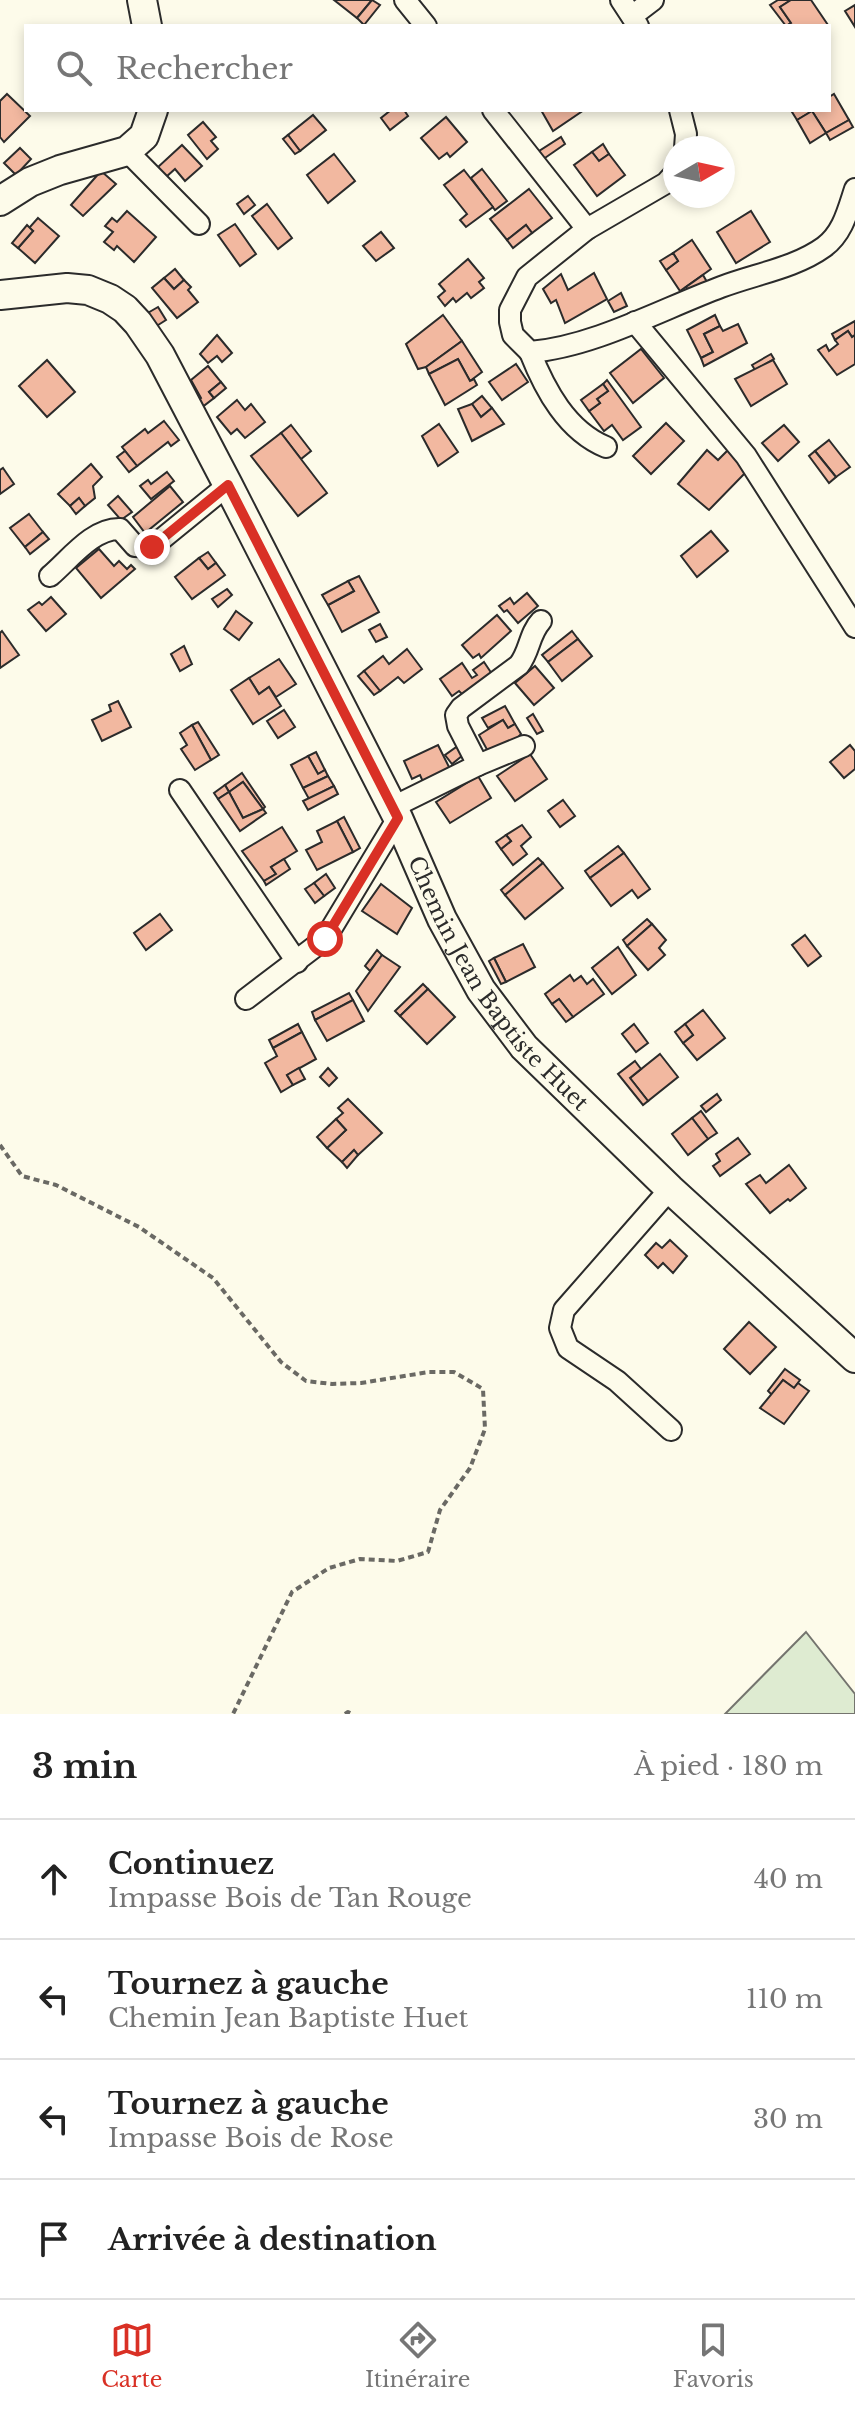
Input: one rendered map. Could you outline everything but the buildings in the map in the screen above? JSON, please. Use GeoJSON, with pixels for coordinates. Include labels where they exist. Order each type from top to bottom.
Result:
{"type":"FeatureCollection","features":[{"type":"Feature","properties":{"kind":"street"},"geometry":{"type":"LineString","coordinates":[[142,0],[147,24]]}},
{"type":"Feature","properties":{"kind":"street"},"geometry":{"type":"LineString","coordinates":[[405,0],[424,24]]}},
{"type":"Feature","properties":{"kind":"street"},"geometry":{"type":"LineString","coordinates":[[630,14],[653,0]]}},
{"type":"Feature","properties":{"kind":"street"},"geometry":{"type":"LineString","coordinates":[[0,201],[30,182],[60,170],[127,151],[144,136],[152,112]]}},
{"type":"Feature","properties":{"kind":"street"},"geometry":{"type":"LineString","coordinates":[[495,112],[587,229]]}},
{"type":"Feature","properties":{"kind":"street"},"geometry":{"type":"LineString","coordinates":[[680,112],[686,136]]}},
{"type":"Feature","properties":{"kind":"street"},"geometry":{"type":"LineString","coordinates":[[127,151],[199,224]]}},
{"type":"Feature","properties":{"kind":"street"},"geometry":{"type":"LineString","coordinates":[[606,447],[590,440],[566,417],[546,390],[530,352],[513,335],[510,310],[527,277],[587,229],[663,185]]}},
{"type":"Feature","properties":{"kind":"street"},"geometry":{"type":"LineString","coordinates":[[530,352],[561,347],[635,322],[721,287],[802,260],[825,247],[839,233],[855,189]]}},
{"type":"Feature","properties":{"kind":"street","name":"Chemin Jean Baptiste Huet"},"geometry":{"type":"LineString","coordinates":[[0,295],[67,288],[88,290],[125,309],[160,355],[395,812],[447,930],[489,1002],[524,1047],[670,1189],[855,1358]]}},
{"type":"Feature","properties":{"kind":"street"},"geometry":{"type":"LineString","coordinates":[[635,322],[746,456],[855,627]]}},
{"type":"Feature","properties":{"kind":"street"},"geometry":{"type":"LineString","coordinates":[[50,576],[99,533],[109,529],[120,529],[135,546],[152,547],[228,485]]}},
{"type":"Feature","properties":{"kind":"street"},"geometry":{"type":"LineString","coordinates":[[478,765],[458,726],[456,715],[519,665],[526,656],[534,629],[541,621]]}},
{"type":"Feature","properties":{"kind":"street"},"geometry":{"type":"LineString","coordinates":[[246,999],[316,948],[334,928],[395,812],[478,765],[524,746]]}},
{"type":"Feature","properties":{"kind":"street"},"geometry":{"type":"LineString","coordinates":[[180,790],[297,962]]}},
{"type":"Feature","properties":{"kind":"street"},"geometry":{"type":"LineString","coordinates":[[670,1189],[564,1310],[560,1328],[568,1348],[617,1381],[671,1430]]}},
{"type":"Feature","properties":{"kind":"path"},"geometry":{"type":"LineString","coordinates":[[0,1145],[22,1176],[56,1185],[139,1227],[213,1278],[281,1362],[306,1381],[361,1383],[429,1372],[454,1372],[483,1389],[485,1429],[470,1468],[440,1510],[428,1552],[397,1561],[360,1559],[329,1568],[292,1592],[233,1714]]}},
{"type":"Feature","properties":{"kind":"path"},"geometry":{"type":"LineString","coordinates":[[345,1714],[352,1714]]}},
{"type":"Feature","properties":{"kind":"green space"},"geometry":{"type":"Polygon","coordinates":[[[806,1632],[855,1694],[855,1714],[725,1714],[806,1632]]]}},
{"type":"Feature","properties":{"kind":"route"},"geometry":{"type":"LineString","coordinates":[[152,547],[228,485],[398,818],[325,939]]}}]}
